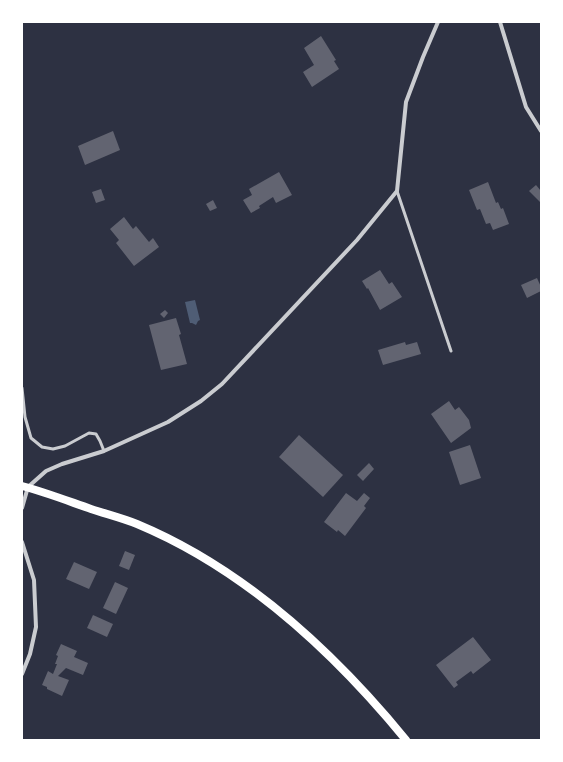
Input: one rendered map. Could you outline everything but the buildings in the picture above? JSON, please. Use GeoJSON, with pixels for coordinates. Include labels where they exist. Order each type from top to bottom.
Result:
{"type":"FeatureCollection","features":[{"type":"Feature","properties":{"kind":"main road"},"geometry":{"type":"LineString","coordinates":[[25,486],[137,524],[178,544],[218,567],[290,619],[327,652],[406,740]]}},
{"type":"Feature","properties":{"kind":"street"},"geometry":{"type":"LineString","coordinates":[[22,508],[25,486],[46,471],[62,464],[104,451],[168,422],[201,401],[222,384],[357,240],[398,191],[406,102],[438,22]]}},
{"type":"Feature","properties":{"kind":"street"},"geometry":{"type":"LineString","coordinates":[[500,22],[526,107],[541,131]]}},
{"type":"Feature","properties":{"kind":"street"},"geometry":{"type":"LineString","coordinates":[[22,542],[34,580],[36,627],[30,654],[22,674]]}},
{"type":"Feature","properties":{"kind":"lane"},"geometry":{"type":"LineString","coordinates":[[398,191],[451,351]]}},
{"type":"Feature","properties":{"kind":"lane"},"geometry":{"type":"LineString","coordinates":[[22,388],[25,417],[31,438],[42,447],[53,449],[66,446],[88,433],[96,434],[104,451]]}},
{"type":"Feature","properties":{"kind":"water"},"geometry":{"type":"Polygon","coordinates":[[[195,300],[200,320],[196,325],[190,323],[185,302],[195,300]]]}}]}
